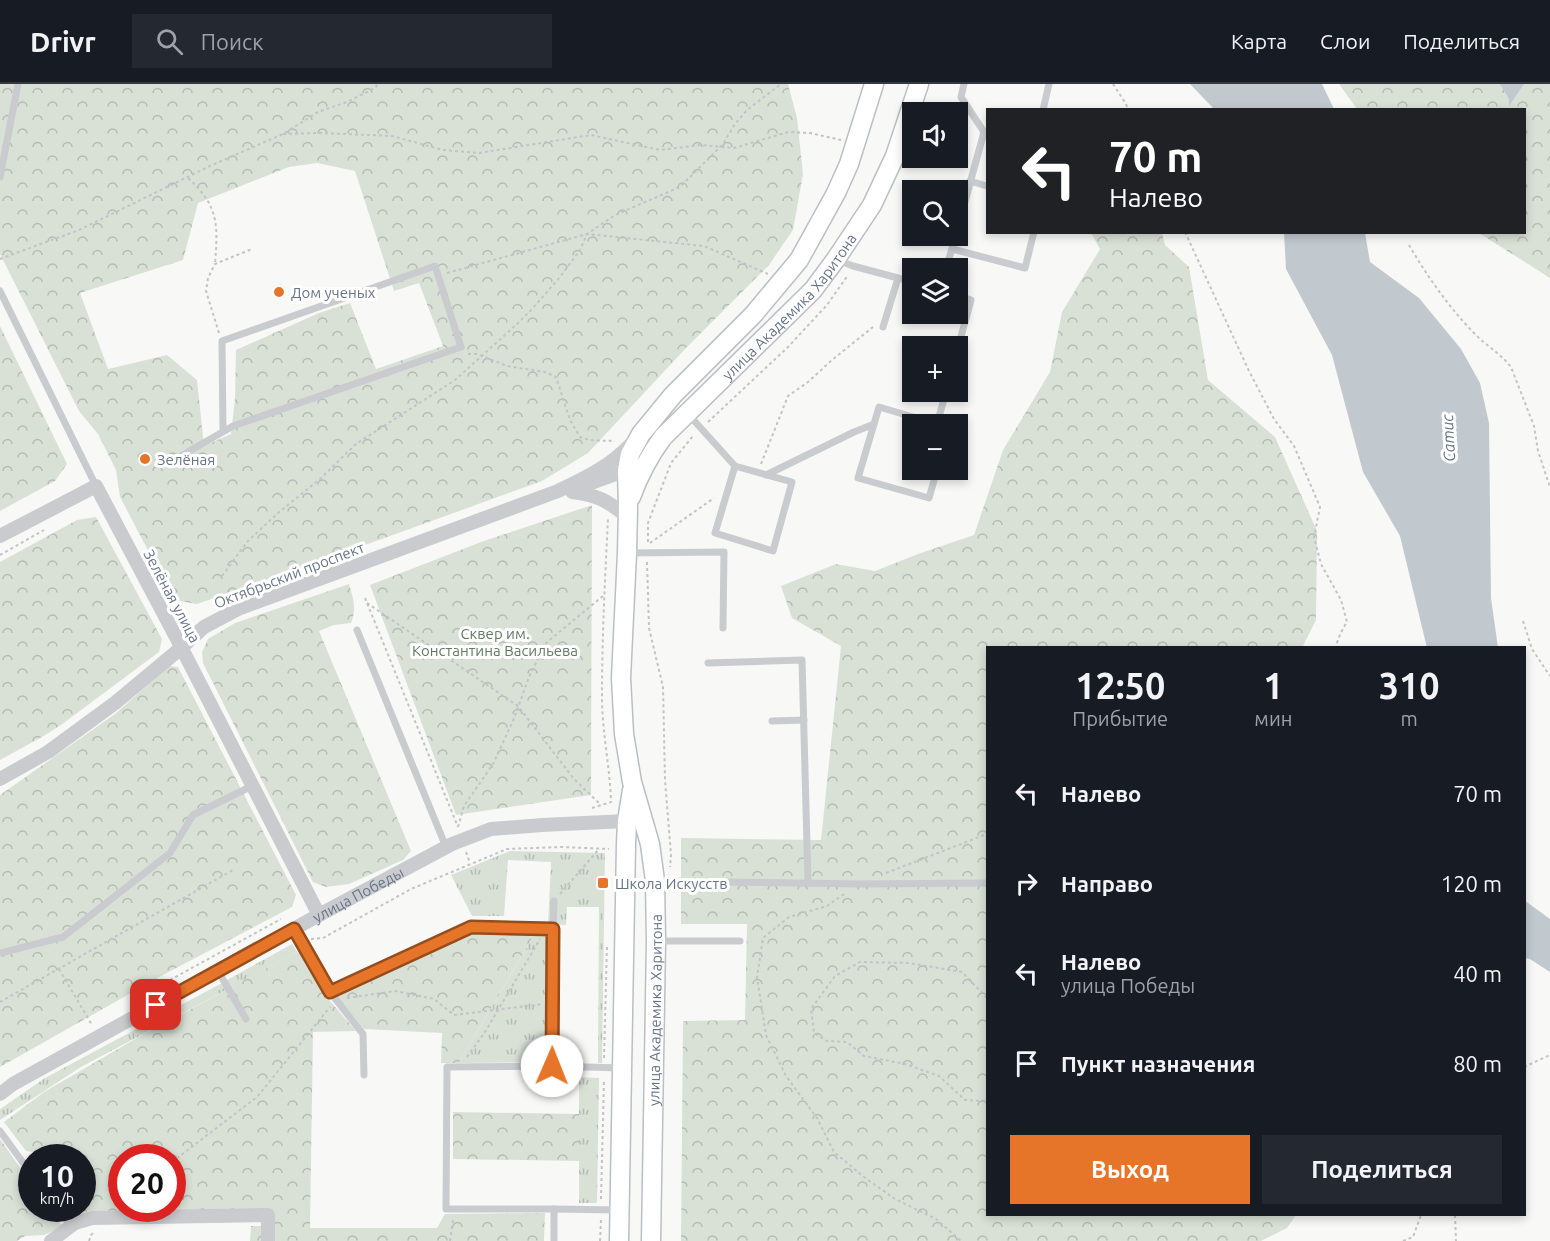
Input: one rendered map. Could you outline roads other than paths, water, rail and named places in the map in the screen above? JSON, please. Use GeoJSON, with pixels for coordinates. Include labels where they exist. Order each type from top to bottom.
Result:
{"type":"FeatureCollection","features":[{"type":"Feature","properties":{"kind":"main road","name":"улица Академика Харитона"},"geometry":{"type":"LineString","coordinates":[[619,1241],[613,1068],[636,820],[624,734],[621,678],[627,553],[627,470],[630,454],[641,434],[673,395],[753,315],[799,260],[836,193],[849,164],[874,84]]}},
{"type":"Feature","properties":{"kind":"main road","name":"улица Академика Харитона"},"geometry":{"type":"LineString","coordinates":[[628,512],[638,478],[650,454],[663,437],[813,290],[836,259],[872,205],[895,156],[919,84]]}},
{"type":"Feature","properties":{"kind":"main road","name":"улица Академика Харитона"},"geometry":{"type":"LineString","coordinates":[[636,820],[650,844],[655,881],[651,1241]]}},
{"type":"Feature","properties":{"kind":"street","name":"Октябрьский проспект"},"geometry":{"type":"LineString","coordinates":[[0,779],[48,752],[115,703],[204,627],[238,609],[558,491],[594,474],[615,460],[641,434]]}},
{"type":"Feature","properties":{"kind":"street","name":"Октябрьский проспект"},"geometry":{"type":"LineString","coordinates":[[558,491],[577,489],[627,470],[650,454]]}},
{"type":"Feature","properties":{"kind":"street"},"geometry":{"type":"LineString","coordinates":[[0,536],[96,486]]}},
{"type":"Feature","properties":{"kind":"street","name":"Зелёная улица"},"geometry":{"type":"LineString","coordinates":[[96,486],[318,915]]}},
{"type":"Feature","properties":{"kind":"street","name":"Октябрьский проспект"},"geometry":{"type":"LineString","coordinates":[[558,491],[600,497],[628,512]]}},
{"type":"Feature","properties":{"kind":"street","name":"улица Победы"},"geometry":{"type":"LineString","coordinates":[[0,1094],[13,1084],[318,915],[446,847],[491,829],[636,820]]}},
{"type":"Feature","properties":{"kind":"street"},"geometry":{"type":"LineString","coordinates":[[51,1241],[75,1223],[92,1218],[268,1215],[268,1241]]}},
{"type":"Feature","properties":{"kind":"lane"},"geometry":{"type":"LineString","coordinates":[[0,177],[18,84]]}},
{"type":"Feature","properties":{"kind":"lane"},"geometry":{"type":"LineString","coordinates":[[964,84],[961,97],[985,132],[968,188]]}},
{"type":"Feature","properties":{"kind":"lane"},"geometry":{"type":"LineString","coordinates":[[1043,108],[1049,84]]}},
{"type":"Feature","properties":{"kind":"lane"},"geometry":{"type":"LineString","coordinates":[[970,181],[986,186]]}},
{"type":"Feature","properties":{"kind":"lane"},"geometry":{"type":"LineString","coordinates":[[952,249],[1025,268],[1034,234]]}},
{"type":"Feature","properties":{"kind":"lane"},"geometry":{"type":"LineString","coordinates":[[949,258],[953,246]]}},
{"type":"Feature","properties":{"kind":"lane"},"geometry":{"type":"LineString","coordinates":[[836,259],[902,279]]}},
{"type":"Feature","properties":{"kind":"lane"},"geometry":{"type":"LineString","coordinates":[[174,460],[233,426],[461,347],[435,266],[222,341],[223,431]]}},
{"type":"Feature","properties":{"kind":"lane"},"geometry":{"type":"LineString","coordinates":[[883,327],[898,278]]}},
{"type":"Feature","properties":{"kind":"lane","name":"Зелёная улица"},"geometry":{"type":"LineString","coordinates":[[0,291],[96,486]]}},
{"type":"Feature","properties":{"kind":"lane"},"geometry":{"type":"LineString","coordinates":[[904,414],[879,407],[858,478],[929,498],[934,480]]}},
{"type":"Feature","properties":{"kind":"lane"},"geometry":{"type":"LineString","coordinates":[[687,413],[735,466],[792,482],[773,550],[715,533],[735,466]]}},
{"type":"Feature","properties":{"kind":"lane"},"geometry":{"type":"LineString","coordinates":[[766,475],[874,424]]}},
{"type":"Feature","properties":{"kind":"lane"},"geometry":{"type":"LineString","coordinates":[[627,553],[724,552],[723,628]]}},
{"type":"Feature","properties":{"kind":"lane"},"geometry":{"type":"LineString","coordinates":[[357,630],[446,847]]}},
{"type":"Feature","properties":{"kind":"lane"},"geometry":{"type":"LineString","coordinates":[[708,663],[802,660],[808,882]]}},
{"type":"Feature","properties":{"kind":"lane"},"geometry":{"type":"LineString","coordinates":[[771,721],[804,720]]}},
{"type":"Feature","properties":{"kind":"lane"},"geometry":{"type":"LineString","coordinates":[[0,953],[63,937],[170,853],[193,815],[252,786]]}},
{"type":"Feature","properties":{"kind":"lane"},"geometry":{"type":"LineString","coordinates":[[655,881],[986,883]]}},
{"type":"Feature","properties":{"kind":"lane"},"geometry":{"type":"LineString","coordinates":[[552,1066],[550,928],[554,901]]}},
{"type":"Feature","properties":{"kind":"lane"},"geometry":{"type":"LineString","coordinates":[[330,992],[471,927],[550,928]]}},
{"type":"Feature","properties":{"kind":"lane"},"geometry":{"type":"LineString","coordinates":[[294,929],[330,992],[363,1034],[364,1075]]}},
{"type":"Feature","properties":{"kind":"lane"},"geometry":{"type":"LineString","coordinates":[[656,941],[740,940]]}},
{"type":"Feature","properties":{"kind":"lane"},"geometry":{"type":"LineString","coordinates":[[218,971],[246,1019]]}},
{"type":"Feature","properties":{"kind":"lane"},"geometry":{"type":"LineString","coordinates":[[613,1068],[447,1067],[446,1209],[619,1210]]}},
{"type":"Feature","properties":{"kind":"lane"},"geometry":{"type":"LineString","coordinates":[[0,1131],[18,1156]]}},
{"type":"Feature","properties":{"kind":"lane"},"geometry":{"type":"LineString","coordinates":[[554,1209],[554,1241]]}},
{"type":"Feature","properties":{"kind":"lane"},"geometry":{"type":"LineString","coordinates":[[68,1222],[72,1226]]}},
{"type":"Feature","properties":{"kind":"water"},"geometry":{"type":"Polygon","coordinates":[[[1190,84],[1322,84],[1334,108],[1213,108],[1190,84]]]}},
{"type":"Feature","properties":{"kind":"water"},"geometry":{"type":"Polygon","coordinates":[[[1500,84],[1524,84],[1509,106],[1509,99],[1500,84]]]}},
{"type":"Feature","properties":{"kind":"water","name":"Сатис"},"geometry":{"type":"Polygon","coordinates":[[[1284,234],[1365,234],[1370,262],[1419,298],[1461,349],[1480,383],[1489,423],[1491,598],[1498,646],[1427,646],[1400,536],[1363,472],[1332,355],[1286,269],[1284,234]]]}},
{"type":"Feature","properties":{"kind":"water"},"geometry":{"type":"Polygon","coordinates":[[[1526,901],[1550,919],[1550,972],[1526,958],[1526,901]]]}},
{"type":"Feature","properties":{"kind":"place","name":"Дом ученых"},"geometry":{"type":"Point","coordinates":[279,292]}},
{"type":"Feature","properties":{"kind":"place","name":"Зелёная"},"geometry":{"type":"Point","coordinates":[145,459]}},
{"type":"Feature","properties":{"kind":"place","name":"Школа Искусств"},"geometry":{"type":"Point","coordinates":[603,883]}},
{"type":"Feature","properties":{"kind":"park label","name":"Сквер им. Константина Васильева"},"geometry":{"type":"Point","coordinates":[495,642]}}]}
